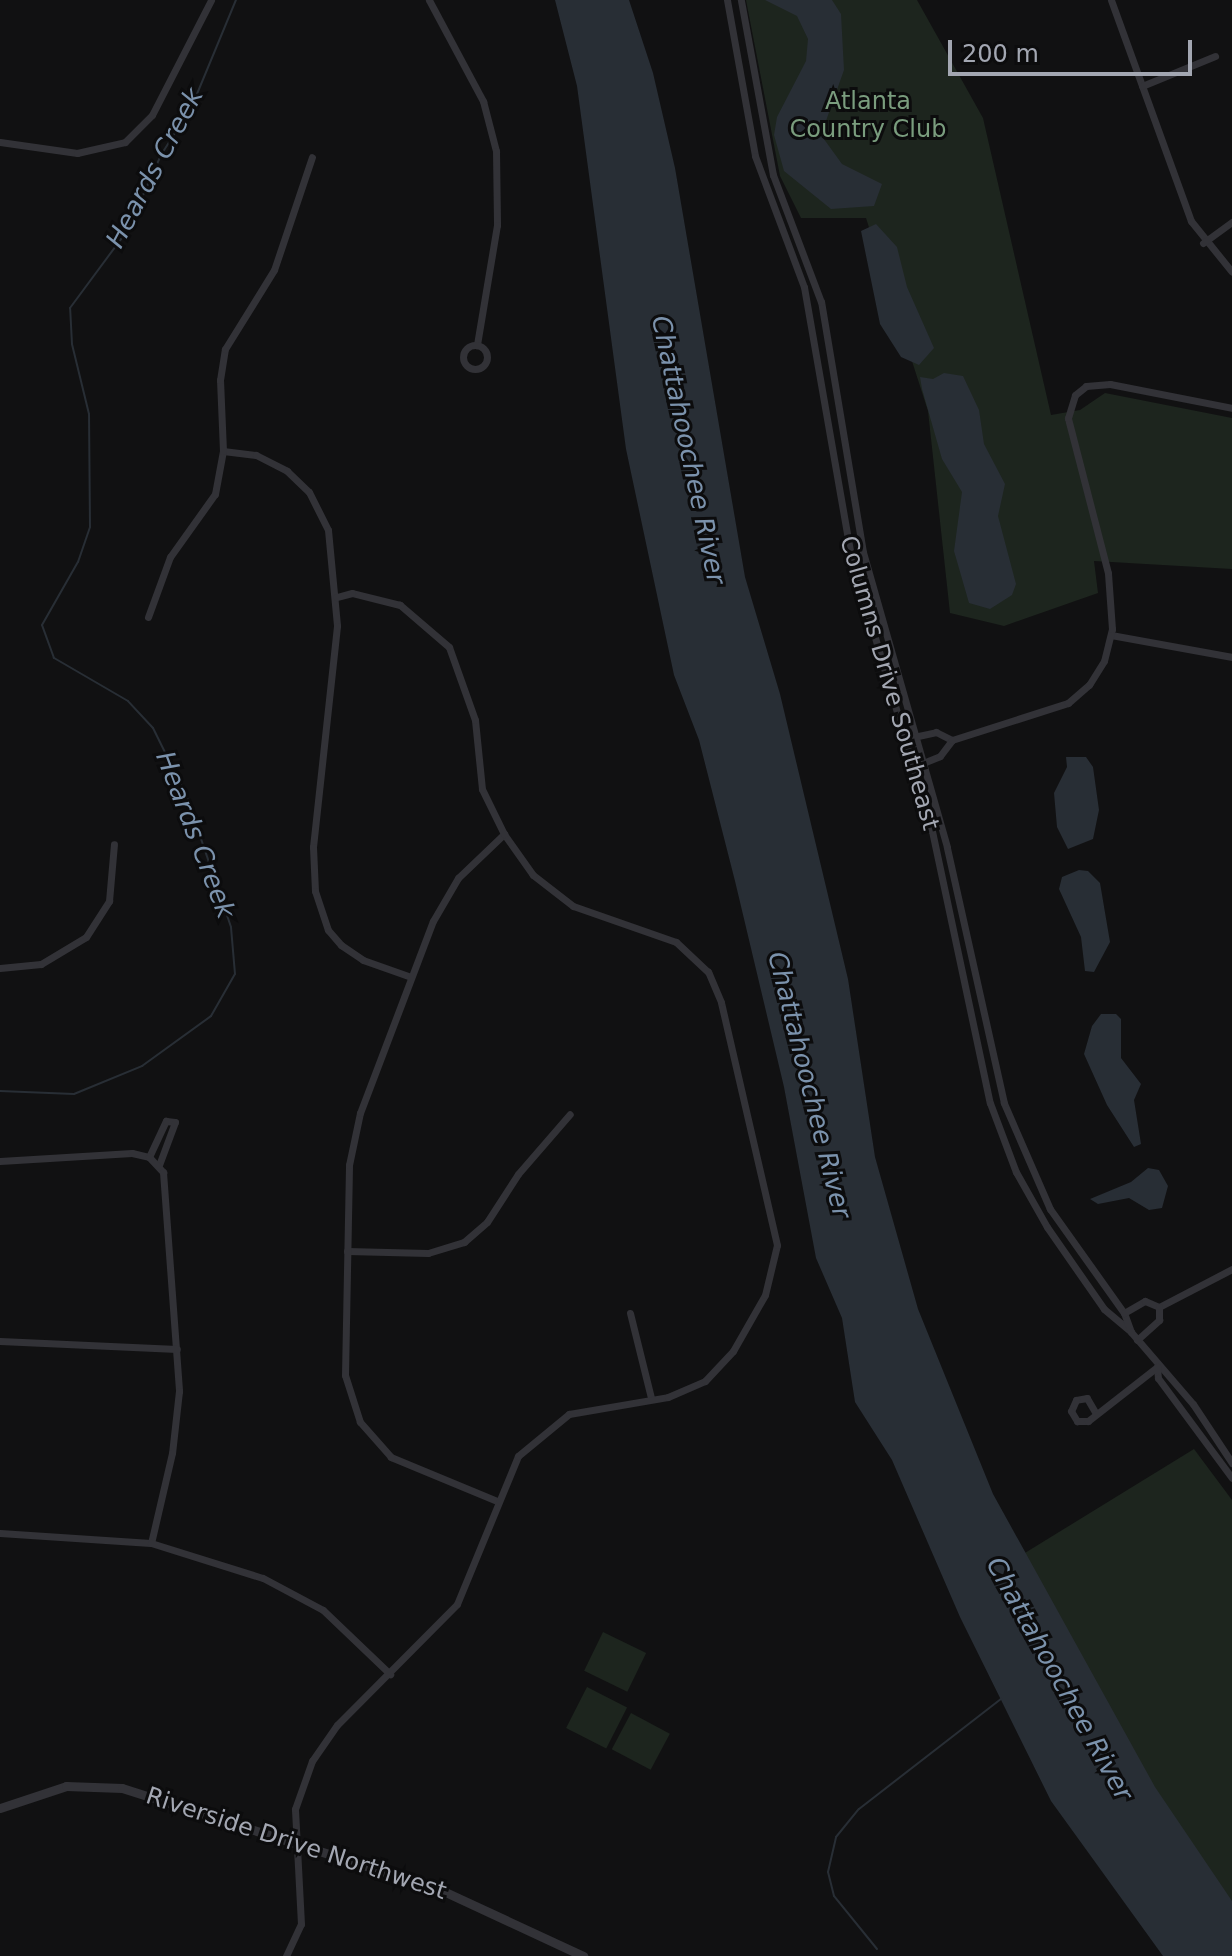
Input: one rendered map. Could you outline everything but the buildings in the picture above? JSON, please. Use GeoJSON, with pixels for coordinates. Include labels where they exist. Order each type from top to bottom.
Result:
{"type":"FeatureCollection","features":[{"type":"Feature","properties":{"kind":"street"},"geometry":{"type":"LineString","coordinates":[[0,142],[77,153],[125,142],[152,115],[211,0]]}},
{"type":"Feature","properties":{"kind":"street"},"geometry":{"type":"LineString","coordinates":[[429,0],[483,101],[496,151],[497,225],[477,345]]}},
{"type":"Feature","properties":{"kind":"street","name":"Columns Drive Southeast"},"geometry":{"type":"LineString","coordinates":[[727,0],[755,156],[804,287],[845,529],[932,831],[985,1085],[1003,1140],[1030,1198],[1065,1255],[1115,1321],[1131,1332]]}},
{"type":"Feature","properties":{"kind":"street","name":"Columns Drive Southeast"},"geometry":{"type":"LineString","coordinates":[[741,0],[773,175],[821,302],[863,552],[947,847],[984,1026],[1013,1128],[1050,1209],[1124,1313],[1131,1332],[1157,1367],[1166,1371],[1193,1404],[1232,1463]]}},
{"type":"Feature","properties":{"kind":"street"},"geometry":{"type":"LineString","coordinates":[[1111,0],[1191,221],[1203,243],[1232,272]]}},
{"type":"Feature","properties":{"kind":"street"},"geometry":{"type":"LineString","coordinates":[[1142,86],[1215,56]]}},
{"type":"Feature","properties":{"kind":"street"},"geometry":{"type":"LineString","coordinates":[[148,617],[170,557],[215,494],[223,451],[220,380],[225,349],[274,270],[312,157]]}},
{"type":"Feature","properties":{"kind":"street"},"geometry":{"type":"LineString","coordinates":[[1203,243],[1232,222]]}},
{"type":"Feature","properties":{"kind":"street"},"geometry":{"type":"LineString","coordinates":[[913,767],[940,756],[952,740],[1048,712],[1074,699],[1100,670],[1111,635],[1108,573],[1068,418],[1072,399],[1086,386],[1105,384],[1232,408]]}},
{"type":"Feature","properties":{"kind":"street"},"geometry":{"type":"LineString","coordinates":[[223,451],[268,460],[309,492],[328,530],[337,597],[313,847],[315,891],[328,930],[341,945],[363,960],[411,977]]}},
{"type":"Feature","properties":{"kind":"street"},"geometry":{"type":"LineString","coordinates":[[286,1956],[303,1906],[295,1809],[312,1761],[337,1725],[457,1604],[518,1456],[550,1424],[589,1407],[687,1391],[720,1368],[765,1295],[776,1265],[775,1225],[721,1002],[708,972],[687,949],[563,901],[533,875],[504,834],[482,789],[475,720],[449,647],[400,605],[352,593],[337,597]]}},
{"type":"Feature","properties":{"kind":"street"},"geometry":{"type":"LineString","coordinates":[[1111,635],[1232,657]]}},
{"type":"Feature","properties":{"kind":"street"},"geometry":{"type":"LineString","coordinates":[[904,739],[936,732],[952,740]]}},
{"type":"Feature","properties":{"kind":"street"},"geometry":{"type":"LineString","coordinates":[[497,1501],[403,1465],[380,1447],[360,1422],[345,1375],[347,1251],[354,1130],[411,977],[448,893],[472,862],[504,834]]}},
{"type":"Feature","properties":{"kind":"street"},"geometry":{"type":"LineString","coordinates":[[0,968],[41,964],[86,937],[109,901],[114,844]]}},
{"type":"Feature","properties":{"kind":"street"},"geometry":{"type":"LineString","coordinates":[[347,1251],[428,1253],[464,1242],[487,1222],[518,1174],[570,1114]]}},
{"type":"Feature","properties":{"kind":"street"},"geometry":{"type":"LineString","coordinates":[[149,1157],[166,1121],[175,1122],[159,1165]]}},
{"type":"Feature","properties":{"kind":"street"},"geometry":{"type":"LineString","coordinates":[[0,1161],[132,1153],[149,1157],[159,1165],[165,1180],[177,1349],[176,1428],[151,1543]]}},
{"type":"Feature","properties":{"kind":"street"},"geometry":{"type":"LineString","coordinates":[[1159,1307],[1232,1269]]}},
{"type":"Feature","properties":{"kind":"street"},"geometry":{"type":"LineString","coordinates":[[1124,1313],[1145,1301],[1159,1307]]}},
{"type":"Feature","properties":{"kind":"street"},"geometry":{"type":"LineString","coordinates":[[1137,1340],[1159,1320],[1159,1307]]}},
{"type":"Feature","properties":{"kind":"street"},"geometry":{"type":"LineString","coordinates":[[630,1313],[651,1398]]}},
{"type":"Feature","properties":{"kind":"street"},"geometry":{"type":"LineString","coordinates":[[0,1341],[177,1349]]}},
{"type":"Feature","properties":{"kind":"street"},"geometry":{"type":"LineString","coordinates":[[1095,1412],[1157,1367]]}},
{"type":"Feature","properties":{"kind":"street","name":"Columns Drive Southeast"},"geometry":{"type":"LineString","coordinates":[[1157,1367],[1158,1378],[1232,1478]]}},
{"type":"Feature","properties":{"kind":"street"},"geometry":{"type":"LineString","coordinates":[[0,1533],[151,1543],[263,1578],[298,1594],[346,1628],[390,1674]]}},
{"type":"Feature","properties":{"kind":"street","name":"Riverside Drive Northwest"},"geometry":{"type":"LineString","coordinates":[[0,1808],[48,1789],[101,1785],[441,1890],[583,1956]]}},
{"type":"Feature","properties":{"kind":"green space","name":"Atlanta Country Club"},"geometry":{"type":"Polygon","coordinates":[[[746,0],[917,0],[983,118],[1051,415],[1080,410],[1105,393],[1232,418],[1232,569],[1094,561],[1098,593],[1004,626],[950,613],[928,411],[866,218],[801,218],[780,176],[746,0]]]}},
{"type":"Feature","properties":{"kind":"green space"},"geometry":{"type":"Polygon","coordinates":[[[1194,1449],[1232,1500],[1232,1927],[1020,1556],[1194,1449]]]}},
{"type":"Feature","properties":{"kind":"green space"},"geometry":{"type":"Polygon","coordinates":[[[603,1632],[646,1653],[627,1692],[584,1671],[603,1632]]]}},
{"type":"Feature","properties":{"kind":"green space"},"geometry":{"type":"Polygon","coordinates":[[[587,1687],[627,1707],[606,1748],[566,1728],[587,1687]]]}},
{"type":"Feature","properties":{"kind":"green space"},"geometry":{"type":"Polygon","coordinates":[[[631,1713],[670,1734],[651,1770],[612,1749],[631,1713]]]}},
{"type":"Feature","properties":{"kind":"water","name":"Chattahoochee River"},"geometry":{"type":"Polygon","coordinates":[[[555,0],[629,0],[653,73],[675,168],[745,577],[780,694],[848,979],[875,1157],[918,1309],[993,1494],[1155,1787],[1232,1901],[1232,1956],[1163,1956],[1051,1801],[960,1617],[892,1460],[855,1402],[842,1318],[816,1258],[784,1087],[735,881],[699,740],[674,675],[626,449],[577,86],[555,0]]]}},
{"type":"Feature","properties":{"kind":"water"},"geometry":{"type":"Polygon","coordinates":[[[765,0],[832,0],[841,14],[844,70],[821,135],[842,164],[882,184],[874,206],[831,209],[784,171],[774,135],[777,117],[806,61],[808,39],[797,16],[765,0]]]}},
{"type":"Feature","properties":{"kind":"water"},"geometry":{"type":"Polygon","coordinates":[[[876,224],[897,247],[907,287],[934,348],[919,365],[901,357],[880,324],[861,231],[876,224]]]}},
{"type":"Feature","properties":{"kind":"water"},"geometry":{"type":"Polygon","coordinates":[[[944,373],[963,376],[979,410],[984,444],[1005,484],[998,516],[1016,584],[1012,595],[990,609],[969,603],[954,551],[962,492],[942,459],[922,389],[920,377],[933,379],[944,373]]]}},
{"type":"Feature","properties":{"kind":"water"},"geometry":{"type":"Polygon","coordinates":[[[1066,757],[1086,757],[1093,767],[1099,810],[1093,839],[1068,849],[1057,827],[1054,793],[1067,767],[1066,757]]]}},
{"type":"Feature","properties":{"kind":"water"},"geometry":{"type":"Polygon","coordinates":[[[1079,870],[1088,871],[1100,883],[1110,942],[1094,972],[1085,971],[1081,937],[1059,889],[1062,877],[1079,870]]]}},
{"type":"Feature","properties":{"kind":"water"},"geometry":{"type":"Polygon","coordinates":[[[1101,1014],[1116,1014],[1121,1019],[1121,1058],[1141,1084],[1134,1100],[1141,1144],[1134,1147],[1107,1105],[1084,1054],[1092,1026],[1101,1014]]]}},
{"type":"Feature","properties":{"kind":"water"},"geometry":{"type":"Polygon","coordinates":[[[1148,1168],[1159,1170],[1168,1186],[1162,1208],[1149,1210],[1129,1198],[1098,1204],[1090,1199],[1131,1182],[1148,1168]]]}},
{"type":"Feature","properties":{"kind":"waterway","name":"Heards Creek"},"geometry":{"type":"LineString","coordinates":[[0,1091],[74,1094],[142,1066],[211,1016],[235,974],[231,927],[186,795],[153,728],[128,701],[54,658],[42,625],[78,562],[90,527],[89,414],[72,344],[70,308],[127,231],[161,155],[192,106],[236,0]]}},
{"type":"Feature","properties":{"kind":"waterway"},"geometry":{"type":"LineString","coordinates":[[877,1949],[834,1896],[828,1872],[836,1837],[859,1809],[1001,1699]]}}]}
